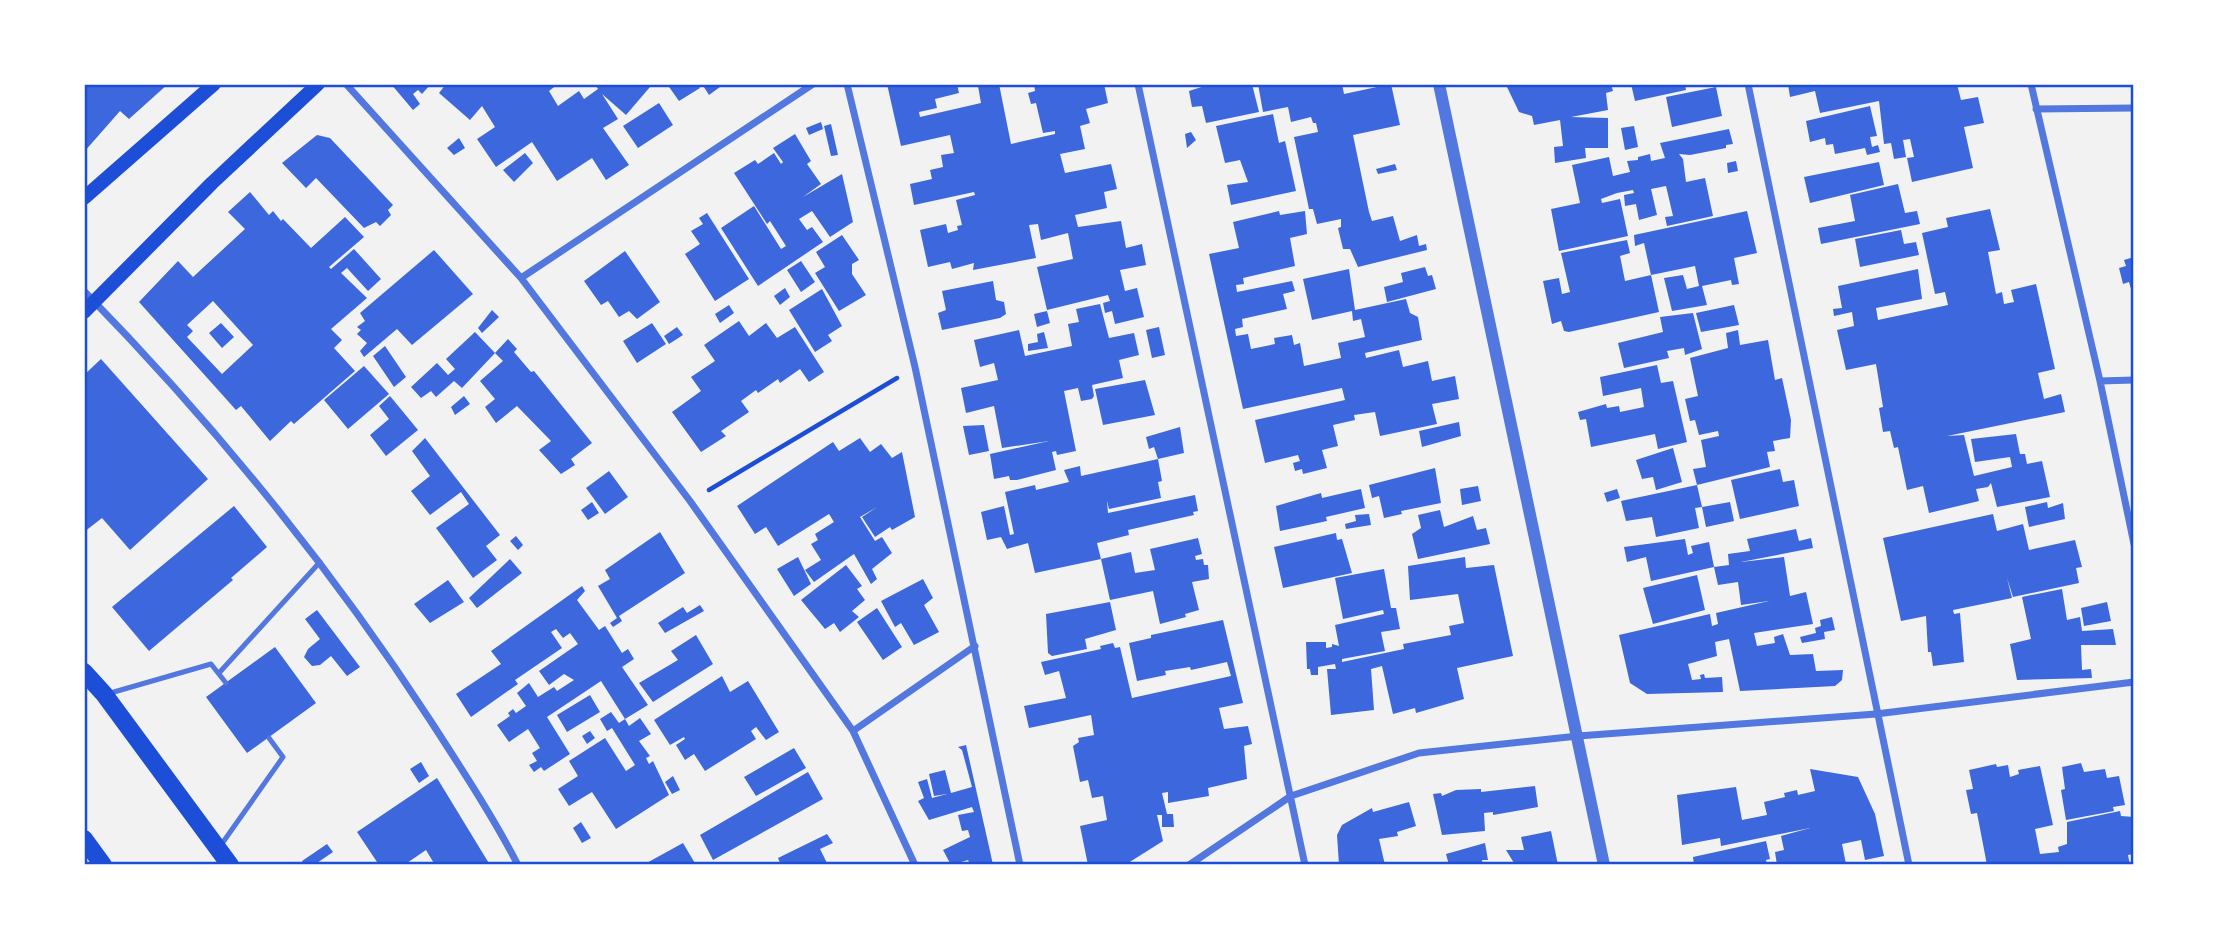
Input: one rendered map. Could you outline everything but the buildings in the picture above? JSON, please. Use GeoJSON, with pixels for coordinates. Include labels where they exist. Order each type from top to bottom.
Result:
{"type":"FeatureCollection","features":[{"type":"Feature","properties":{"kind":"main road"},"geometry":{"type":"LineString","coordinates":[[84,198],[214,84]]}},
{"type":"Feature","properties":{"kind":"main road"},"geometry":{"type":"LineString","coordinates":[[87,302],[318,84]]}},
{"type":"Feature","properties":{"kind":"main road"},"geometry":{"type":"LineString","coordinates":[[84,672],[104,694],[230,865]]}},
{"type":"Feature","properties":{"kind":"main road"},"geometry":{"type":"LineString","coordinates":[[84,839],[103,865]]}},
{"type":"Feature","properties":{"kind":"street"},"geometry":{"type":"LineString","coordinates":[[346,84],[521,278],[690,501],[853,731],[915,865]]}},
{"type":"Feature","properties":{"kind":"street"},"geometry":{"type":"LineString","coordinates":[[521,278],[813,84]]}},
{"type":"Feature","properties":{"kind":"street"},"geometry":{"type":"LineString","coordinates":[[847,84],[915,366],[1020,865]]}},
{"type":"Feature","properties":{"kind":"street"},"geometry":{"type":"LineString","coordinates":[[1138,84],[1305,865]]}},
{"type":"Feature","properties":{"kind":"street"},"geometry":{"type":"LineString","coordinates":[[1439,84],[1604,865]]}},
{"type":"Feature","properties":{"kind":"street"},"geometry":{"type":"LineString","coordinates":[[1748,84],[1909,865]]}},
{"type":"Feature","properties":{"kind":"street"},"geometry":{"type":"LineString","coordinates":[[2031,84],[2100,381],[2134,544]]}},
{"type":"Feature","properties":{"kind":"street"},"geometry":{"type":"LineString","coordinates":[[2036,109],[2134,108]]}},
{"type":"Feature","properties":{"kind":"street"},"geometry":{"type":"LineString","coordinates":[[87,302],[273,500],[378,639],[496,821],[518,865]]}},
{"type":"Feature","properties":{"kind":"street"},"geometry":{"type":"LineString","coordinates":[[2100,381],[2134,380]]}},
{"type":"Feature","properties":{"kind":"street"},"geometry":{"type":"LineString","coordinates":[[853,731],[975,646]]}},
{"type":"Feature","properties":{"kind":"street"},"geometry":{"type":"LineString","coordinates":[[1189,865],[1291,796],[1419,753],[1578,737],[1876,714],[2134,682]]}},
{"type":"Feature","properties":{"kind":"lane"},"geometry":{"type":"LineString","coordinates":[[219,673],[320,562]]}},
{"type":"Feature","properties":{"kind":"lane"},"geometry":{"type":"LineString","coordinates":[[104,694],[211,664],[226,682]]}},
{"type":"Feature","properties":{"kind":"lane"},"geometry":{"type":"LineString","coordinates":[[219,848],[283,757],[269,738]]}},
{"type":"Feature","properties":{"kind":"path"},"geometry":{"type":"LineString","coordinates":[[690,501],[915,366]]}}]}
